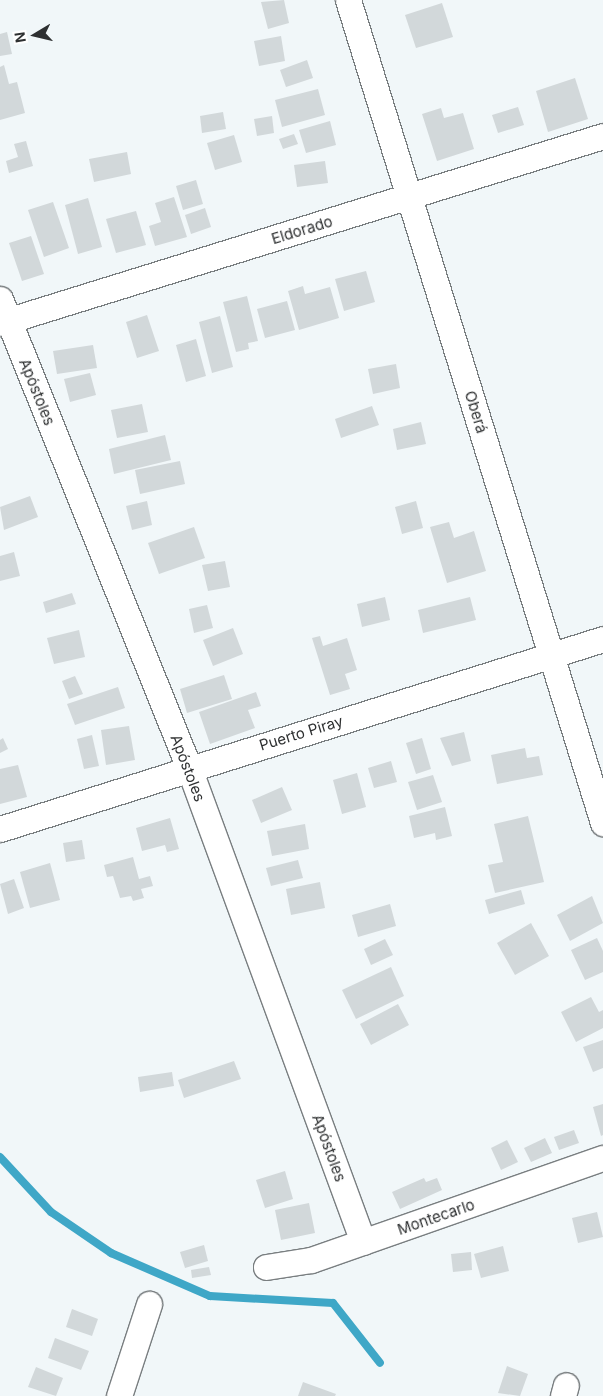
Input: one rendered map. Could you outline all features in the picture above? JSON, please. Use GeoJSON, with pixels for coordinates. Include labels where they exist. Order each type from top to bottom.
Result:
{"type":"FeatureCollection","features":[{"type":"Feature","properties":{"kind":"street","name":"Oberá"},"geometry":{"type":"LineString","coordinates":[[348,0],[603,823]]}},
{"type":"Feature","properties":{"kind":"street","name":"Eldorado"},"geometry":{"type":"LineString","coordinates":[[3,314],[409,196],[603,136]]}},
{"type":"Feature","properties":{"kind":"street","name":"Apóstoles"},"geometry":{"type":"LineString","coordinates":[[3,314],[188,768],[363,1242]]}},
{"type":"Feature","properties":{"kind":"street","name":"Puerto Piray"},"geometry":{"type":"LineString","coordinates":[[0,830],[188,768],[603,639]]}},
{"type":"Feature","properties":{"kind":"street","name":"Montecarlo"},"geometry":{"type":"LineString","coordinates":[[266,1267],[311,1260],[603,1158]]}},
{"type":"Feature","properties":{"kind":"street"},"geometry":{"type":"LineString","coordinates":[[119,1396],[149,1304]]}},
{"type":"Feature","properties":{"kind":"building"},"geometry":{"type":"Polygon","coordinates":[[[284,0],[289,23],[268,29],[261,2],[284,0]]]}},
{"type":"Feature","properties":{"kind":"building"},"geometry":{"type":"Polygon","coordinates":[[[442,3],[453,37],[416,48],[405,15],[442,3]]]}},
{"type":"Feature","properties":{"kind":"building"},"geometry":{"type":"Polygon","coordinates":[[[7,32],[12,54],[0,56],[0,34],[7,32]]]}},
{"type":"Feature","properties":{"kind":"building"},"geometry":{"type":"Polygon","coordinates":[[[281,36],[285,61],[259,66],[254,41],[281,36]]]}},
{"type":"Feature","properties":{"kind":"building"},"geometry":{"type":"Polygon","coordinates":[[[307,60],[313,78],[286,87],[280,70],[307,60]]]}},
{"type":"Feature","properties":{"kind":"building"},"geometry":{"type":"Polygon","coordinates":[[[4,65],[9,84],[17,82],[25,113],[0,120],[0,67],[4,65]]]}},
{"type":"Feature","properties":{"kind":"building"},"geometry":{"type":"Polygon","coordinates":[[[575,78],[588,119],[548,132],[536,91],[575,78]]]}},
{"type":"Feature","properties":{"kind":"building"},"geometry":{"type":"Polygon","coordinates":[[[318,89],[325,115],[282,127],[275,100],[318,89]]]}},
{"type":"Feature","properties":{"kind":"building"},"geometry":{"type":"Polygon","coordinates":[[[518,107],[524,125],[498,133],[492,115],[518,107]]]}},
{"type":"Feature","properties":{"kind":"building"},"geometry":{"type":"Polygon","coordinates":[[[441,108],[444,118],[463,113],[474,149],[437,161],[422,114],[441,108]]]}},
{"type":"Feature","properties":{"kind":"building"},"geometry":{"type":"Polygon","coordinates":[[[223,112],[226,129],[202,133],[200,116],[223,112]]]}},
{"type":"Feature","properties":{"kind":"building"},"geometry":{"type":"Polygon","coordinates":[[[272,116],[274,133],[257,136],[254,119],[272,116]]]}},
{"type":"Feature","properties":{"kind":"building"},"geometry":{"type":"Polygon","coordinates":[[[330,121],[336,145],[306,153],[299,130],[330,121]]]}},
{"type":"Feature","properties":{"kind":"building"},"geometry":{"type":"Polygon","coordinates":[[[294,134],[298,144],[283,149],[279,139],[294,134]]]}},
{"type":"Feature","properties":{"kind":"building"},"geometry":{"type":"Polygon","coordinates":[[[234,135],[242,162],[215,170],[207,143],[234,135]]]}},
{"type":"Feature","properties":{"kind":"building"},"geometry":{"type":"Polygon","coordinates":[[[26,141],[33,166],[9,173],[6,161],[18,157],[14,144],[26,141]]]}},
{"type":"Feature","properties":{"kind":"building"},"geometry":{"type":"Polygon","coordinates":[[[127,152],[131,174],[94,182],[89,159],[127,152]]]}},
{"type":"Feature","properties":{"kind":"building"},"geometry":{"type":"Polygon","coordinates":[[[325,161],[328,183],[297,187],[294,165],[325,161]]]}},
{"type":"Feature","properties":{"kind":"building"},"geometry":{"type":"Polygon","coordinates":[[[196,180],[203,204],[183,210],[176,186],[196,180]]]}},
{"type":"Feature","properties":{"kind":"building"},"geometry":{"type":"Polygon","coordinates":[[[174,197],[187,237],[155,246],[149,226],[161,222],[155,203],[174,197]]]}},
{"type":"Feature","properties":{"kind":"building"},"geometry":{"type":"Polygon","coordinates":[[[88,198],[102,247],[78,254],[65,205],[88,198]]]}},
{"type":"Feature","properties":{"kind":"building"},"geometry":{"type":"Polygon","coordinates":[[[53,202],[69,248],[44,257],[28,210],[53,202]]]}},
{"type":"Feature","properties":{"kind":"building"},"geometry":{"type":"Polygon","coordinates":[[[205,208],[211,227],[191,234],[185,215],[205,208]]]}},
{"type":"Feature","properties":{"kind":"building"},"geometry":{"type":"Polygon","coordinates":[[[136,211],[146,245],[116,253],[106,219],[136,211]]]}},
{"type":"Feature","properties":{"kind":"building"},"geometry":{"type":"Polygon","coordinates":[[[31,236],[44,274],[22,281],[9,243],[31,236]]]}},
{"type":"Feature","properties":{"kind":"building"},"geometry":{"type":"Polygon","coordinates":[[[366,271],[375,302],[344,311],[335,279],[366,271]]]}},
{"type":"Feature","properties":{"kind":"building"},"geometry":{"type":"Polygon","coordinates":[[[303,286],[305,294],[330,287],[339,318],[299,330],[288,291],[303,286]]]}},
{"type":"Feature","properties":{"kind":"building"},"geometry":{"type":"Polygon","coordinates":[[[247,296],[258,341],[248,343],[249,349],[236,352],[223,302],[247,296]]]}},
{"type":"Feature","properties":{"kind":"building"},"geometry":{"type":"Polygon","coordinates":[[[287,301],[295,330],[265,338],[257,309],[287,301]]]}},
{"type":"Feature","properties":{"kind":"building"},"geometry":{"type":"Polygon","coordinates":[[[147,315],[159,351],[137,358],[126,322],[147,315]]]}},
{"type":"Feature","properties":{"kind":"building"},"geometry":{"type":"Polygon","coordinates":[[[220,316],[233,367],[212,373],[199,322],[220,316]]]}},
{"type":"Feature","properties":{"kind":"building"},"geometry":{"type":"Polygon","coordinates":[[[196,339],[206,376],[186,382],[176,345],[196,339]]]}},
{"type":"Feature","properties":{"kind":"building"},"geometry":{"type":"Polygon","coordinates":[[[93,345],[97,368],[57,374],[53,351],[93,345]]]}},
{"type":"Feature","properties":{"kind":"building"},"geometry":{"type":"Polygon","coordinates":[[[396,364],[400,388],[373,394],[368,369],[396,364]]]}},
{"type":"Feature","properties":{"kind":"building"},"geometry":{"type":"Polygon","coordinates":[[[90,373],[96,395],[70,402],[64,379],[90,373]]]}},
{"type":"Feature","properties":{"kind":"building"},"geometry":{"type":"Polygon","coordinates":[[[142,404],[148,432],[117,438],[111,410],[142,404]]]}},
{"type":"Feature","properties":{"kind":"building"},"geometry":{"type":"Polygon","coordinates":[[[372,406],[379,425],[341,438],[335,419],[372,406]]]}},
{"type":"Feature","properties":{"kind":"building"},"geometry":{"type":"Polygon","coordinates":[[[421,422],[426,444],[397,450],[393,429],[421,422]]]}},
{"type":"Feature","properties":{"kind":"building"},"geometry":{"type":"Polygon","coordinates":[[[165,435],[171,460],[114,474],[109,449],[165,435]]]}},
{"type":"Feature","properties":{"kind":"building"},"geometry":{"type":"Polygon","coordinates":[[[180,461],[185,484],[140,494],[135,470],[180,461]]]}},
{"type":"Feature","properties":{"kind":"building"},"geometry":{"type":"Polygon","coordinates":[[[30,496],[38,517],[4,530],[0,507],[30,496]]]}},
{"type":"Feature","properties":{"kind":"building"},"geometry":{"type":"Polygon","coordinates":[[[147,501],[152,525],[132,530],[126,506],[147,501]]]}},
{"type":"Feature","properties":{"kind":"building"},"geometry":{"type":"Polygon","coordinates":[[[416,501],[423,528],[402,534],[395,507],[416,501]]]}},
{"type":"Feature","properties":{"kind":"building"},"geometry":{"type":"Polygon","coordinates":[[[449,522],[454,538],[474,531],[486,571],[447,583],[430,527],[449,522]]]}},
{"type":"Feature","properties":{"kind":"building"},"geometry":{"type":"Polygon","coordinates":[[[194,527],[205,558],[159,574],[148,543],[194,527]]]}},
{"type":"Feature","properties":{"kind":"building"},"geometry":{"type":"Polygon","coordinates":[[[14,552],[20,576],[0,581],[0,556],[14,552]]]}},
{"type":"Feature","properties":{"kind":"building"},"geometry":{"type":"Polygon","coordinates":[[[225,561],[230,587],[208,591],[202,565],[225,561]]]}},
{"type":"Feature","properties":{"kind":"building"},"geometry":{"type":"Polygon","coordinates":[[[72,593],[76,604],[46,613],[43,602],[72,593]]]}},
{"type":"Feature","properties":{"kind":"building"},"geometry":{"type":"Polygon","coordinates":[[[385,597],[390,620],[362,627],[357,604],[385,597]]]}},
{"type":"Feature","properties":{"kind":"building"},"geometry":{"type":"Polygon","coordinates":[[[470,597],[476,620],[423,633],[418,610],[470,597]]]}},
{"type":"Feature","properties":{"kind":"building"},"geometry":{"type":"Polygon","coordinates":[[[207,605],[213,628],[194,633],[189,609],[207,605]]]}},
{"type":"Feature","properties":{"kind":"building"},"geometry":{"type":"Polygon","coordinates":[[[233,628],[243,654],[213,666],[203,640],[233,628]]]}},
{"type":"Feature","properties":{"kind":"building"},"geometry":{"type":"Polygon","coordinates":[[[79,630],[85,657],[54,664],[47,638],[79,630]]]}},
{"type":"Feature","properties":{"kind":"building"},"geometry":{"type":"Polygon","coordinates":[[[320,636],[323,646],[347,638],[357,670],[345,674],[350,689],[330,695],[312,638],[320,636]]]}},
{"type":"Feature","properties":{"kind":"building"},"geometry":{"type":"Polygon","coordinates":[[[224,675],[232,699],[187,713],[180,689],[224,675]]]}},
{"type":"Feature","properties":{"kind":"building"},"geometry":{"type":"Polygon","coordinates":[[[75,676],[83,694],[69,699],[62,681],[75,676]]]}},
{"type":"Feature","properties":{"kind":"building"},"geometry":{"type":"Polygon","coordinates":[[[118,687],[125,708],[75,725],[67,704],[118,687]]]}},
{"type":"Feature","properties":{"kind":"building"},"geometry":{"type":"Polygon","coordinates":[[[256,692],[261,706],[248,710],[255,728],[210,744],[199,712],[256,692]]]}},
{"type":"Feature","properties":{"kind":"building"},"geometry":{"type":"Polygon","coordinates":[[[129,726],[135,760],[106,765],[101,730],[129,726]]]}},
{"type":"Feature","properties":{"kind":"building"},"geometry":{"type":"Polygon","coordinates":[[[464,732],[471,761],[452,766],[440,738],[464,732]]]}},
{"type":"Feature","properties":{"kind":"building"},"geometry":{"type":"Polygon","coordinates":[[[92,735],[99,766],[84,769],[77,739],[92,735]]]}},
{"type":"Feature","properties":{"kind":"building"},"geometry":{"type":"Polygon","coordinates":[[[3,738],[8,749],[0,753],[0,740],[3,738]]]}},
{"type":"Feature","properties":{"kind":"building"},"geometry":{"type":"Polygon","coordinates":[[[422,738],[431,769],[416,774],[406,743],[422,738]]]}},
{"type":"Feature","properties":{"kind":"building"},"geometry":{"type":"Polygon","coordinates":[[[525,748],[527,758],[539,756],[543,775],[497,784],[491,755],[525,748]]]}},
{"type":"Feature","properties":{"kind":"building"},"geometry":{"type":"Polygon","coordinates":[[[391,761],[397,782],[374,788],[368,768],[391,761]]]}},
{"type":"Feature","properties":{"kind":"building"},"geometry":{"type":"Polygon","coordinates":[[[18,765],[27,797],[0,804],[0,769],[18,765]]]}},
{"type":"Feature","properties":{"kind":"building"},"geometry":{"type":"Polygon","coordinates":[[[357,773],[366,807],[342,814],[333,780],[357,773]]]}},
{"type":"Feature","properties":{"kind":"building"},"geometry":{"type":"Polygon","coordinates":[[[433,775],[442,802],[417,810],[408,782],[433,775]]]}},
{"type":"Feature","properties":{"kind":"building"},"geometry":{"type":"Polygon","coordinates":[[[282,787],[292,810],[261,823],[252,800],[282,787]]]}},
{"type":"Feature","properties":{"kind":"building"},"geometry":{"type":"Polygon","coordinates":[[[445,807],[452,836],[436,840],[435,833],[414,838],[409,816],[445,807]]]}},
{"type":"Feature","properties":{"kind":"building"},"geometry":{"type":"Polygon","coordinates":[[[528,816],[544,882],[495,893],[488,865],[503,862],[494,824],[528,816]]]}},
{"type":"Feature","properties":{"kind":"building"},"geometry":{"type":"Polygon","coordinates":[[[170,818],[179,849],[167,852],[165,845],[142,851],[136,828],[170,818]]]}},
{"type":"Feature","properties":{"kind":"building"},"geometry":{"type":"Polygon","coordinates":[[[305,824],[309,849],[272,856],[267,831],[305,824]]]}},
{"type":"Feature","properties":{"kind":"building"},"geometry":{"type":"Polygon","coordinates":[[[82,840],[85,859],[66,862],[63,843],[82,840]]]}},
{"type":"Feature","properties":{"kind":"building"},"geometry":{"type":"Polygon","coordinates":[[[133,857],[139,879],[150,876],[153,886],[141,889],[144,898],[133,901],[131,896],[120,898],[113,876],[107,877],[104,865],[133,857]]]}},
{"type":"Feature","properties":{"kind":"building"},"geometry":{"type":"Polygon","coordinates":[[[298,860],[303,878],[271,886],[266,868],[298,860]]]}},
{"type":"Feature","properties":{"kind":"building"},"geometry":{"type":"Polygon","coordinates":[[[50,863],[60,900],[30,908],[20,872],[50,863]]]}},
{"type":"Feature","properties":{"kind":"building"},"geometry":{"type":"Polygon","coordinates":[[[14,879],[24,908],[8,914],[0,884],[14,879]]]}},
{"type":"Feature","properties":{"kind":"building"},"geometry":{"type":"Polygon","coordinates":[[[320,882],[325,908],[291,915],[286,889],[320,882]]]}},
{"type":"Feature","properties":{"kind":"building"},"geometry":{"type":"Polygon","coordinates":[[[521,890],[525,904],[489,914],[485,900],[521,890]]]}},
{"type":"Feature","properties":{"kind":"building"},"geometry":{"type":"Polygon","coordinates":[[[592,896],[603,923],[570,941],[557,915],[592,896]]]}},
{"type":"Feature","properties":{"kind":"building"},"geometry":{"type":"Polygon","coordinates":[[[390,904],[396,926],[358,937],[352,915],[390,904]]]}},
{"type":"Feature","properties":{"kind":"building"},"geometry":{"type":"Polygon","coordinates":[[[531,923],[549,956],[515,975],[497,943],[531,923]]]}},
{"type":"Feature","properties":{"kind":"building"},"geometry":{"type":"Polygon","coordinates":[[[597,938],[603,951],[603,972],[585,980],[571,950],[597,938]]]}},
{"type":"Feature","properties":{"kind":"building"},"geometry":{"type":"Polygon","coordinates":[[[385,939],[393,955],[371,965],[364,949],[385,939]]]}},
{"type":"Feature","properties":{"kind":"building"},"geometry":{"type":"Polygon","coordinates":[[[391,967],[404,996],[356,1019],[342,990],[391,967]]]}},
{"type":"Feature","properties":{"kind":"building"},"geometry":{"type":"Polygon","coordinates":[[[591,997],[599,1012],[603,1010],[603,1028],[576,1042],[561,1012],[591,997]]]}},
{"type":"Feature","properties":{"kind":"building"},"geometry":{"type":"Polygon","coordinates":[[[398,1004],[409,1025],[371,1045],[360,1024],[398,1004]]]}},
{"type":"Feature","properties":{"kind":"building"},"geometry":{"type":"Polygon","coordinates":[[[603,1040],[603,1068],[593,1072],[583,1047],[603,1040]]]}},
{"type":"Feature","properties":{"kind":"building"},"geometry":{"type":"Polygon","coordinates":[[[234,1061],[241,1079],[184,1098],[178,1080],[234,1061]]]}},
{"type":"Feature","properties":{"kind":"building"},"geometry":{"type":"Polygon","coordinates":[[[172,1072],[174,1086],[140,1092],[138,1077],[172,1072]]]}},
{"type":"Feature","properties":{"kind":"building"},"geometry":{"type":"Polygon","coordinates":[[[603,1104],[603,1135],[601,1136],[593,1107],[603,1104]]]}},
{"type":"Feature","properties":{"kind":"building"},"geometry":{"type":"Polygon","coordinates":[[[574,1130],[579,1143],[559,1150],[554,1137],[574,1130]]]}},
{"type":"Feature","properties":{"kind":"building"},"geometry":{"type":"Polygon","coordinates":[[[545,1138],[552,1153],[531,1162],[524,1148],[545,1138]]]}},
{"type":"Feature","properties":{"kind":"building"},"geometry":{"type":"Polygon","coordinates":[[[507,1140],[518,1162],[501,1170],[491,1148],[507,1140]]]}},
{"type":"Feature","properties":{"kind":"building"},"geometry":{"type":"Polygon","coordinates":[[[285,1171],[293,1199],[265,1208],[256,1180],[285,1171]]]}},
{"type":"Feature","properties":{"kind":"building"},"geometry":{"type":"Polygon","coordinates":[[[424,1178],[426,1182],[437,1178],[442,1190],[400,1209],[392,1192],[424,1178]]]}},
{"type":"Feature","properties":{"kind":"building"},"geometry":{"type":"Polygon","coordinates":[[[309,1203],[315,1233],[281,1240],[275,1210],[309,1203]]]}},
{"type":"Feature","properties":{"kind":"building"},"geometry":{"type":"Polygon","coordinates":[[[597,1212],[603,1237],[578,1243],[572,1218],[597,1212]]]}},
{"type":"Feature","properties":{"kind":"building"},"geometry":{"type":"Polygon","coordinates":[[[204,1245],[208,1261],[185,1268],[180,1252],[204,1245]]]}},
{"type":"Feature","properties":{"kind":"building"},"geometry":{"type":"Polygon","coordinates":[[[503,1246],[509,1271],[481,1278],[474,1254],[503,1246]]]}},
{"type":"Feature","properties":{"kind":"building"},"geometry":{"type":"Polygon","coordinates":[[[471,1252],[472,1270],[453,1272],[451,1254],[471,1252]]]}},
{"type":"Feature","properties":{"kind":"building"},"geometry":{"type":"Polygon","coordinates":[[[209,1267],[211,1275],[192,1278],[191,1270],[209,1267]]]}},
{"type":"Feature","properties":{"kind":"building"},"geometry":{"type":"Polygon","coordinates":[[[72,1309],[98,1319],[92,1336],[66,1327],[72,1309]]]}},
{"type":"Feature","properties":{"kind":"building"},"geometry":{"type":"Polygon","coordinates":[[[55,1338],[89,1351],[81,1370],[48,1358],[55,1338]]]}},
{"type":"Feature","properties":{"kind":"building"},"geometry":{"type":"Polygon","coordinates":[[[507,1366],[528,1374],[520,1396],[498,1393],[507,1366]]]}},
{"type":"Feature","properties":{"kind":"building"},"geometry":{"type":"Polygon","coordinates":[[[36,1367],[63,1378],[56,1396],[28,1387],[36,1367]]]}},
{"type":"Feature","properties":{"kind":"building"},"geometry":{"type":"Polygon","coordinates":[[[303,1382],[336,1394],[335,1396],[298,1396],[303,1382]]]}},
{"type":"Feature","properties":{"kind":"waterway"},"geometry":{"type":"LineString","coordinates":[[0,1157],[51,1212],[111,1253],[210,1296],[333,1303],[380,1363]]}}]}
